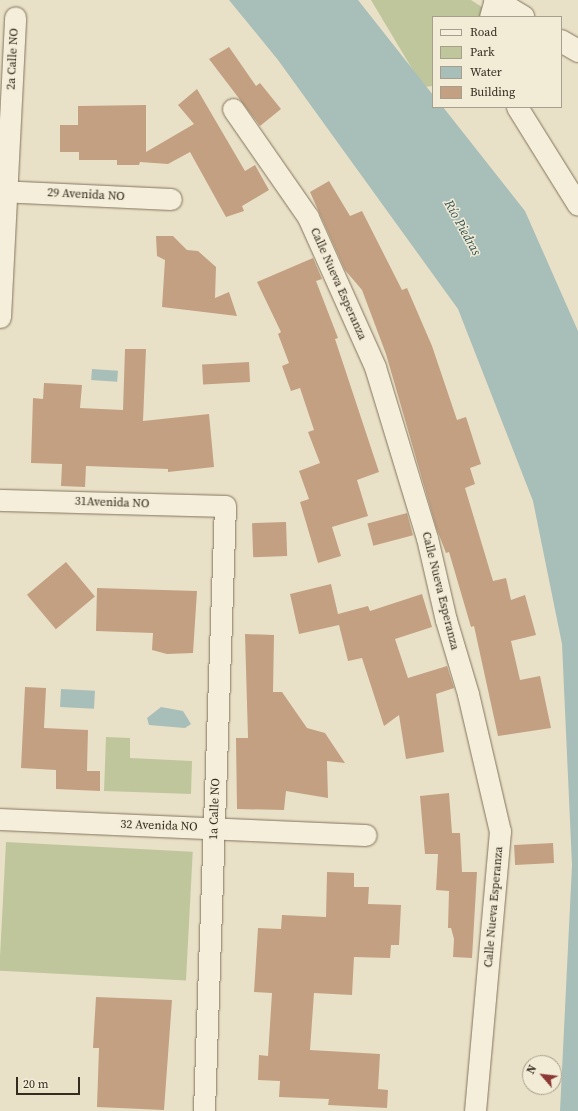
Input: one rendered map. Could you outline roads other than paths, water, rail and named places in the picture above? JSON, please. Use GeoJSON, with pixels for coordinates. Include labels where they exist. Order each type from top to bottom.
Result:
{"type":"FeatureCollection","features":[{"type":"Feature","properties":{"kind":"street"},"geometry":{"type":"LineString","coordinates":[[490,16],[495,0],[520,16]]}},
{"type":"Feature","properties":{"kind":"street","name":"2a Calle NO"},"geometry":{"type":"LineString","coordinates":[[0,317],[3,191],[15,16]]}},
{"type":"Feature","properties":{"kind":"street"},"geometry":{"type":"LineString","coordinates":[[562,42],[578,51]]}},
{"type":"Feature","properties":{"kind":"street"},"geometry":{"type":"LineString","coordinates":[[518,108],[578,205]]}},
{"type":"Feature","properties":{"kind":"street","name":"Calle Nueva Esperanza"},"geometry":{"type":"LineString","coordinates":[[233,109],[308,217],[375,367],[427,538],[446,620],[468,694],[500,831],[475,1111]]}},
{"type":"Feature","properties":{"kind":"street","name":"29 Avenida NO"},"geometry":{"type":"LineString","coordinates":[[3,191],[171,198]]}},
{"type":"Feature","properties":{"kind":"street","name":"31Avenida NO"},"geometry":{"type":"LineString","coordinates":[[0,500],[224,506]]}},
{"type":"Feature","properties":{"kind":"street","name":"1a Calle NO"},"geometry":{"type":"LineString","coordinates":[[204,1111],[224,506]]}},
{"type":"Feature","properties":{"kind":"street","name":"32 Avenida NO"},"geometry":{"type":"LineString","coordinates":[[0,819],[366,835]]}},
{"type":"Feature","properties":{"kind":"water","name":"Río Piedras"},"geometry":{"type":"Polygon","coordinates":[[[229,0],[358,0],[432,94],[432,108],[444,108],[525,211],[578,331],[578,1111],[560,1111],[561,1095],[562,1095],[572,865],[562,644],[533,501],[458,309],[278,60],[229,0]]]}},
{"type":"Feature","properties":{"kind":"water"},"geometry":{"type":"Polygon","coordinates":[[[92,369],[118,371],[117,382],[91,380],[92,369]]]}},
{"type":"Feature","properties":{"kind":"water"},"geometry":{"type":"Polygon","coordinates":[[[61,689],[95,691],[94,709],[60,707],[61,689]]]}},
{"type":"Feature","properties":{"kind":"water"},"geometry":{"type":"Polygon","coordinates":[[[161,707],[183,711],[191,724],[185,728],[149,725],[147,718],[161,707]]]}}]}
